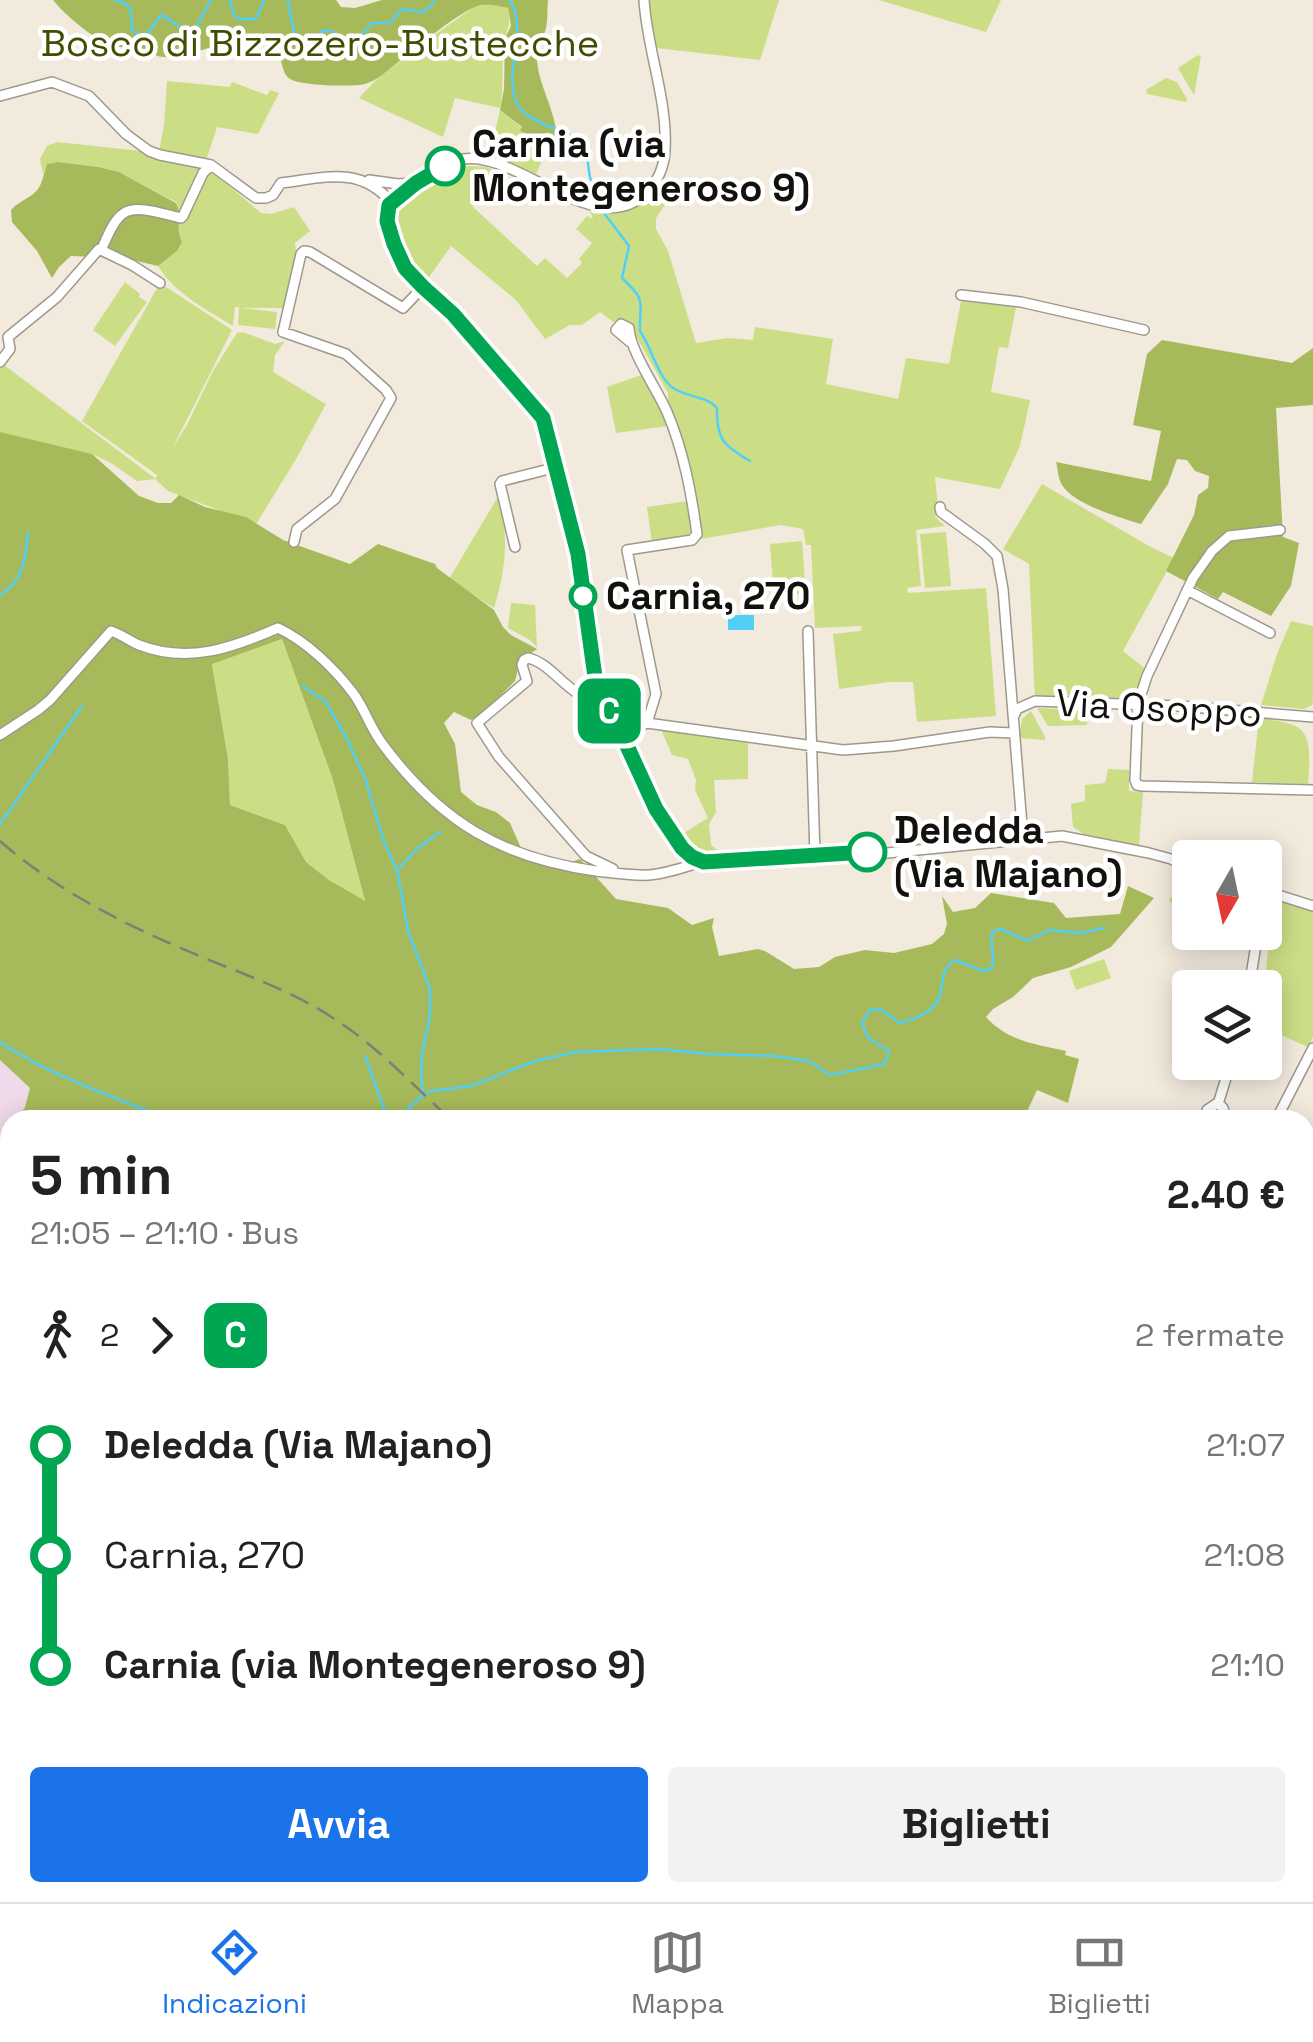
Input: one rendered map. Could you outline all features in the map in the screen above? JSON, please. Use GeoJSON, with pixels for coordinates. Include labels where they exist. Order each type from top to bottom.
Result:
{"type":"FeatureCollection","features":[{"type":"Feature","properties":{"kind":"street"},"geometry":{"type":"LineString","coordinates":[[644,0],[666,147],[659,175],[644,196],[622,206],[586,204],[497,163],[464,159],[446,165],[391,202],[387,221],[405,268],[453,314],[543,418],[578,554],[595,677],[602,699],[664,822],[682,848],[704,862]]}},
{"type":"Feature","properties":{"kind":"street"},"geometry":{"type":"LineString","coordinates":[[0,96],[52,82],[89,96],[126,134],[150,151],[211,165],[256,198],[273,194],[280,183],[330,177],[416,183]]}},
{"type":"Feature","properties":{"kind":"street"},"geometry":{"type":"LineString","coordinates":[[0,362],[10,349],[8,337],[57,297],[96,250],[102,248],[118,220],[129,211],[138,210],[181,218],[202,173],[211,165]]}},
{"type":"Feature","properties":{"kind":"street"},"geometry":{"type":"LineString","coordinates":[[360,179],[374,185],[391,202]]}},
{"type":"Feature","properties":{"kind":"street"},"geometry":{"type":"LineString","coordinates":[[102,248],[160,283]]}},
{"type":"Feature","properties":{"kind":"street"},"geometry":{"type":"LineString","coordinates":[[294,542],[297,529],[335,500],[391,398],[346,354],[283,332],[301,254],[310,252],[403,308],[423,287]]}},
{"type":"Feature","properties":{"kind":"street"},"geometry":{"type":"LineString","coordinates":[[961,295],[1020,302],[1144,330]]}},
{"type":"Feature","properties":{"kind":"street"},"geometry":{"type":"LineString","coordinates":[[630,342],[668,413],[686,464],[697,534],[692,540],[627,550],[656,694],[647,723]]}},
{"type":"Feature","properties":{"kind":"street"},"geometry":{"type":"LineString","coordinates":[[515,546],[500,484],[557,467]]}},
{"type":"Feature","properties":{"kind":"street"},"geometry":{"type":"LineString","coordinates":[[940,506],[941,512],[986,544],[996,556],[1003,589],[1023,838]]}},
{"type":"Feature","properties":{"kind":"street"},"geometry":{"type":"LineString","coordinates":[[1280,530],[1228,536],[1212,551],[1187,590],[1138,704],[1137,785],[1313,790]]}},
{"type":"Feature","properties":{"kind":"street"},"geometry":{"type":"LineString","coordinates":[[1187,590],[1270,633]]}},
{"type":"Feature","properties":{"kind":"street"},"geometry":{"type":"LineString","coordinates":[[0,736],[50,700],[111,631],[138,644],[190,654],[210,653],[278,628],[301,642],[338,676],[354,695],[384,747],[434,802],[462,826],[554,865],[652,876],[704,862],[887,853],[1062,836],[1171,859]]}},
{"type":"Feature","properties":{"kind":"street"},"geometry":{"type":"LineString","coordinates":[[808,630],[816,856]]}},
{"type":"Feature","properties":{"kind":"street"},"geometry":{"type":"LineString","coordinates":[[602,699],[594,701],[557,678],[538,660],[528,658],[522,666],[527,681],[478,723],[499,757],[586,856],[624,874]]}},
{"type":"Feature","properties":{"kind":"street","name":"Via Osoppo"},"geometry":{"type":"LineString","coordinates":[[1012,718],[1017,709],[1035,701],[1180,706],[1313,717]]}},
{"type":"Feature","properties":{"kind":"street"},"geometry":{"type":"LineString","coordinates":[[622,735],[647,723],[843,750],[1013,732]]}},
{"type":"Feature","properties":{"kind":"street"},"geometry":{"type":"LineString","coordinates":[[1282,896],[1313,906]]}},
{"type":"Feature","properties":{"kind":"street"},"geometry":{"type":"LineString","coordinates":[[1281,1110],[1313,1048]]}},
{"type":"Feature","properties":{"kind":"street"},"geometry":{"type":"LineString","coordinates":[[1218,1104],[1225,1080]]}},
{"type":"Feature","properties":{"kind":"street"},"geometry":{"type":"LineString","coordinates":[[1208,1110],[1218,1104]]}},
{"type":"Feature","properties":{"kind":"street"},"geometry":{"type":"LineString","coordinates":[[1218,1104],[1224,1110]]}},
{"type":"Feature","properties":{"kind":"shaded area"},"geometry":{"type":"Polygon","coordinates":[[[0,1060],[30,1088],[23,1110],[0,1110],[0,1060]]]}},
{"type":"Feature","properties":{"kind":"green space","name":"Bosco di Bizzozero-Bustecche"},"geometry":{"type":"Polygon","coordinates":[[[53,0],[336,0],[341,7],[355,8],[382,0],[548,0],[546,28],[537,57],[557,139],[543,141],[520,131],[522,127],[500,110],[505,38],[511,26],[508,8],[486,5],[470,9],[374,80],[340,86],[290,79],[274,47],[260,38],[243,37],[170,57],[110,45],[85,30],[53,0]]]}},
{"type":"Feature","properties":{"kind":"green space"},"geometry":{"type":"Polygon","coordinates":[[[648,0],[779,0],[760,60],[656,48],[648,0]]]}},
{"type":"Feature","properties":{"kind":"green space"},"geometry":{"type":"Polygon","coordinates":[[[879,0],[1001,0],[986,32],[879,0]]]}},
{"type":"Feature","properties":{"kind":"green space"},"geometry":{"type":"Polygon","coordinates":[[[491,4],[508,8],[509,14],[500,108],[455,98],[443,137],[359,98],[419,46],[474,7],[491,4]]]}},
{"type":"Feature","properties":{"kind":"green space"},"geometry":{"type":"Polygon","coordinates":[[[1198,55],[1201,57],[1194,95],[1178,68],[1198,55]]]}},
{"type":"Feature","properties":{"kind":"green space"},"geometry":{"type":"Polygon","coordinates":[[[1166,78],[1177,82],[1186,102],[1147,94],[1146,90],[1166,78]]]}},
{"type":"Feature","properties":{"kind":"green space"},"geometry":{"type":"Polygon","coordinates":[[[167,81],[230,87],[232,82],[267,95],[270,90],[279,93],[258,134],[217,127],[207,158],[159,152],[167,81]]]}},
{"type":"Feature","properties":{"kind":"green space"},"geometry":{"type":"Polygon","coordinates":[[[500,110],[522,128],[521,132],[549,144],[536,174],[497,157],[491,149],[500,110]]]}},
{"type":"Feature","properties":{"kind":"green space"},"geometry":{"type":"Polygon","coordinates":[[[57,142],[141,151],[153,158],[212,171],[261,213],[294,207],[310,231],[295,243],[297,258],[285,308],[241,308],[277,312],[275,329],[238,325],[239,307],[235,307],[233,326],[192,300],[165,276],[158,266],[177,251],[176,202],[119,172],[99,167],[58,162],[47,164],[43,174],[40,159],[47,146],[57,142]]]}},
{"type":"Feature","properties":{"kind":"green space"},"geometry":{"type":"Polygon","coordinates":[[[58,162],[119,172],[176,203],[182,242],[177,251],[158,266],[124,258],[71,256],[52,278],[37,251],[12,222],[11,210],[38,189],[47,164],[58,162]]]}},
{"type":"Feature","properties":{"kind":"green space"},"geometry":{"type":"Polygon","coordinates":[[[469,166],[493,170],[473,207],[537,266],[545,258],[567,278],[582,263],[579,259],[592,243],[576,229],[587,216],[593,219],[590,211],[631,208],[667,190],[668,200],[656,218],[656,229],[668,251],[696,343],[727,338],[753,340],[755,327],[833,339],[826,384],[898,399],[906,358],[949,364],[961,301],[1016,307],[1008,348],[999,347],[991,392],[1030,400],[1020,446],[1000,489],[935,477],[935,517],[945,526],[916,530],[921,586],[907,588],[908,593],[986,588],[996,716],[917,722],[913,682],[839,689],[833,634],[860,631],[862,626],[815,628],[811,545],[806,545],[803,529],[781,525],[701,539],[689,460],[668,404],[668,393],[627,320],[613,322],[600,312],[582,325],[570,325],[545,339],[516,300],[451,246],[425,283],[403,250],[393,212],[426,183],[469,166]]]}},
{"type":"Feature","properties":{"kind":"green space"},"geometry":{"type":"Polygon","coordinates":[[[125,282],[147,302],[115,346],[93,330],[125,282]]]}},
{"type":"Feature","properties":{"kind":"green space"},"geometry":{"type":"Polygon","coordinates":[[[160,283],[232,330],[172,449],[237,333],[275,344],[285,341],[275,355],[273,372],[326,404],[256,524],[168,491],[155,479],[137,481],[92,454],[0,433],[0,362],[156,479],[157,475],[82,421],[160,283]]]}},
{"type":"Feature","properties":{"kind":"green space"},"geometry":{"type":"Polygon","coordinates":[[[1162,340],[1292,363],[1313,348],[1313,405],[1276,408],[1283,537],[1299,543],[1291,586],[1271,616],[1223,592],[1218,599],[1166,571],[1194,515],[1198,495],[1208,488],[1209,476],[1195,471],[1187,460],[1177,459],[1168,484],[1141,524],[1087,504],[1061,483],[1056,462],[1151,481],[1161,431],[1133,425],[1147,354],[1162,340]]]}},
{"type":"Feature","properties":{"kind":"green space"},"geometry":{"type":"Polygon","coordinates":[[[644,374],[668,426],[616,433],[607,387],[644,374]]]}},
{"type":"Feature","properties":{"kind":"green space"},"geometry":{"type":"Polygon","coordinates":[[[0,432],[92,454],[139,496],[171,503],[179,495],[205,507],[246,517],[283,540],[350,564],[378,544],[435,564],[494,610],[511,635],[537,649],[520,661],[515,681],[482,714],[471,720],[454,712],[444,723],[455,744],[461,792],[510,823],[521,848],[537,857],[568,863],[580,859],[616,899],[668,908],[692,925],[714,918],[712,927],[719,956],[758,949],[794,969],[819,967],[835,957],[865,950],[894,953],[932,944],[944,934],[947,924],[942,896],[953,912],[975,908],[991,893],[1054,903],[1066,918],[1120,914],[1128,886],[1154,898],[1111,947],[1071,967],[1033,978],[986,1017],[1013,1036],[1066,1051],[1065,1055],[1079,1059],[1068,1103],[1037,1090],[1028,1110],[23,1110],[30,1088],[0,1060],[0,432]],[[282,639],[212,664],[228,759],[230,805],[285,825],[306,862],[365,901],[333,780],[282,639]]]}},
{"type":"Feature","properties":{"kind":"green space"},"geometry":{"type":"Polygon","coordinates":[[[1042,484],[1174,558],[1123,651],[1147,670],[1138,704],[1035,701],[1029,564],[1003,549],[1042,484]]]}},
{"type":"Feature","properties":{"kind":"green space"},"geometry":{"type":"Polygon","coordinates":[[[499,495],[505,552],[494,608],[449,579],[499,495]]]}},
{"type":"Feature","properties":{"kind":"green space"},"geometry":{"type":"Polygon","coordinates":[[[689,501],[693,535],[652,543],[647,507],[689,501]]]}},
{"type":"Feature","properties":{"kind":"green space"},"geometry":{"type":"Polygon","coordinates":[[[946,532],[951,586],[925,588],[920,534],[946,532]]]}},
{"type":"Feature","properties":{"kind":"green space"},"geometry":{"type":"Polygon","coordinates":[[[802,541],[806,593],[774,596],[770,544],[802,541]]]}},
{"type":"Feature","properties":{"kind":"green space"},"geometry":{"type":"Polygon","coordinates":[[[511,603],[535,605],[537,647],[508,628],[511,603]]]}},
{"type":"Feature","properties":{"kind":"green space"},"geometry":{"type":"Polygon","coordinates":[[[1291,621],[1313,626],[1312,705],[1304,709],[1261,705],[1277,654],[1291,621]]]}},
{"type":"Feature","properties":{"kind":"green space"},"geometry":{"type":"Polygon","coordinates":[[[282,639],[333,780],[365,902],[306,862],[285,825],[230,805],[228,759],[212,663],[282,639]]]}},
{"type":"Feature","properties":{"kind":"green space"},"geometry":{"type":"Polygon","coordinates":[[[1037,708],[1087,710],[1087,725],[1048,726],[1037,708]]]}},
{"type":"Feature","properties":{"kind":"green space"},"geometry":{"type":"Polygon","coordinates":[[[1031,711],[1045,740],[1019,738],[1022,719],[1031,711]]]}},
{"type":"Feature","properties":{"kind":"green space"},"geometry":{"type":"Polygon","coordinates":[[[1259,718],[1290,724],[1303,732],[1309,754],[1308,784],[1252,782],[1259,718]]]}},
{"type":"Feature","properties":{"kind":"green space"},"geometry":{"type":"Polygon","coordinates":[[[661,729],[748,742],[748,779],[714,780],[716,812],[709,824],[711,845],[721,853],[699,849],[682,834],[708,818],[695,790],[696,780],[688,759],[672,755],[661,729]]]}},
{"type":"Feature","properties":{"kind":"green space"},"geometry":{"type":"Polygon","coordinates":[[[1108,769],[1129,770],[1129,791],[1143,792],[1139,846],[1084,834],[1073,827],[1071,804],[1085,801],[1085,785],[1105,783],[1108,769]]]}},
{"type":"Feature","properties":{"kind":"green space"},"geometry":{"type":"Polygon","coordinates":[[[1282,901],[1313,910],[1313,1037],[1308,1047],[1282,1036],[1282,970],[1266,970],[1268,950],[1282,950],[1282,901]]]}},
{"type":"Feature","properties":{"kind":"green space"},"geometry":{"type":"Polygon","coordinates":[[[1104,959],[1111,978],[1076,990],[1069,971],[1104,959]]]}},
{"type":"Feature","properties":{"kind":"water"},"geometry":{"type":"Polygon","coordinates":[[[728,615],[754,615],[754,630],[728,630],[728,615]]]}},
{"type":"Feature","properties":{"kind":"waterway"},"geometry":{"type":"LineString","coordinates":[[115,0],[127,4],[132,30],[141,36],[161,15],[193,33],[211,0]]}},
{"type":"Feature","properties":{"kind":"waterway"},"geometry":{"type":"LineString","coordinates":[[230,0],[238,19],[254,19],[264,0]]}},
{"type":"Feature","properties":{"kind":"waterway"},"geometry":{"type":"LineString","coordinates":[[288,0],[294,31],[301,43],[307,45],[327,31],[347,44],[359,38],[372,23],[390,23],[402,9],[423,12],[434,0]]}},
{"type":"Feature","properties":{"kind":"waterway"},"geometry":{"type":"LineString","coordinates":[[510,0],[517,24],[515,99],[528,116],[570,135],[584,147],[598,199]]}},
{"type":"Feature","properties":{"kind":"waterway"},"geometry":{"type":"LineString","coordinates":[[604,213],[629,246],[622,278],[639,297],[640,331],[663,376],[673,388],[717,408],[723,441],[750,461]]}},
{"type":"Feature","properties":{"kind":"waterway"},"geometry":{"type":"LineString","coordinates":[[0,595],[18,576],[28,533]]}},
{"type":"Feature","properties":{"kind":"waterway"},"geometry":{"type":"LineString","coordinates":[[303,686],[325,701],[365,778],[384,842],[397,870],[408,931],[430,989],[430,1016],[422,1053],[423,1095],[407,1110]]}},
{"type":"Feature","properties":{"kind":"waterway"},"geometry":{"type":"LineString","coordinates":[[0,824],[82,706]]}},
{"type":"Feature","properties":{"kind":"waterway"},"geometry":{"type":"LineString","coordinates":[[398,869],[440,832]]}},
{"type":"Feature","properties":{"kind":"waterway"},"geometry":{"type":"LineString","coordinates":[[423,1095],[471,1086],[535,1061],[576,1052],[660,1049],[775,1056],[809,1061],[830,1075],[885,1064],[889,1051],[868,1038],[862,1023],[870,1010],[880,1009],[900,1023],[931,1009],[941,992],[943,975],[955,960],[984,971],[992,968],[992,932],[1001,929],[1028,941],[1049,930],[1080,933],[1104,928]]}},
{"type":"Feature","properties":{"kind":"waterway"},"geometry":{"type":"LineString","coordinates":[[0,1042],[62,1076],[145,1110]]}},
{"type":"Feature","properties":{"kind":"waterway"},"geometry":{"type":"LineString","coordinates":[[365,1056],[384,1110]]}},
{"type":"Feature","properties":{"kind":"railway"},"geometry":{"type":"LineString","coordinates":[[0,841],[40,873],[107,913],[317,1008],[366,1042],[440,1110]]}},
{"type":"Feature","properties":{"kind":"bus line","name":"C"},"geometry":{"type":"LineString","coordinates":[[445,166],[389,205],[387,221],[394,244],[405,268],[453,314],[543,418],[578,554],[595,677],[656,809],[682,848],[704,862],[867,852]]}},
{"type":"Feature","properties":{"kind":"place","name":"Carnia (via Montegeneroso 9)"},"geometry":{"type":"Point","coordinates":[445,166]}},
{"type":"Feature","properties":{"kind":"place","name":"Carnia, 270"},"geometry":{"type":"Point","coordinates":[583,596]}},
{"type":"Feature","properties":{"kind":"place","name":"Deledda (Via Majano)"},"geometry":{"type":"Point","coordinates":[867,852]}}]}
